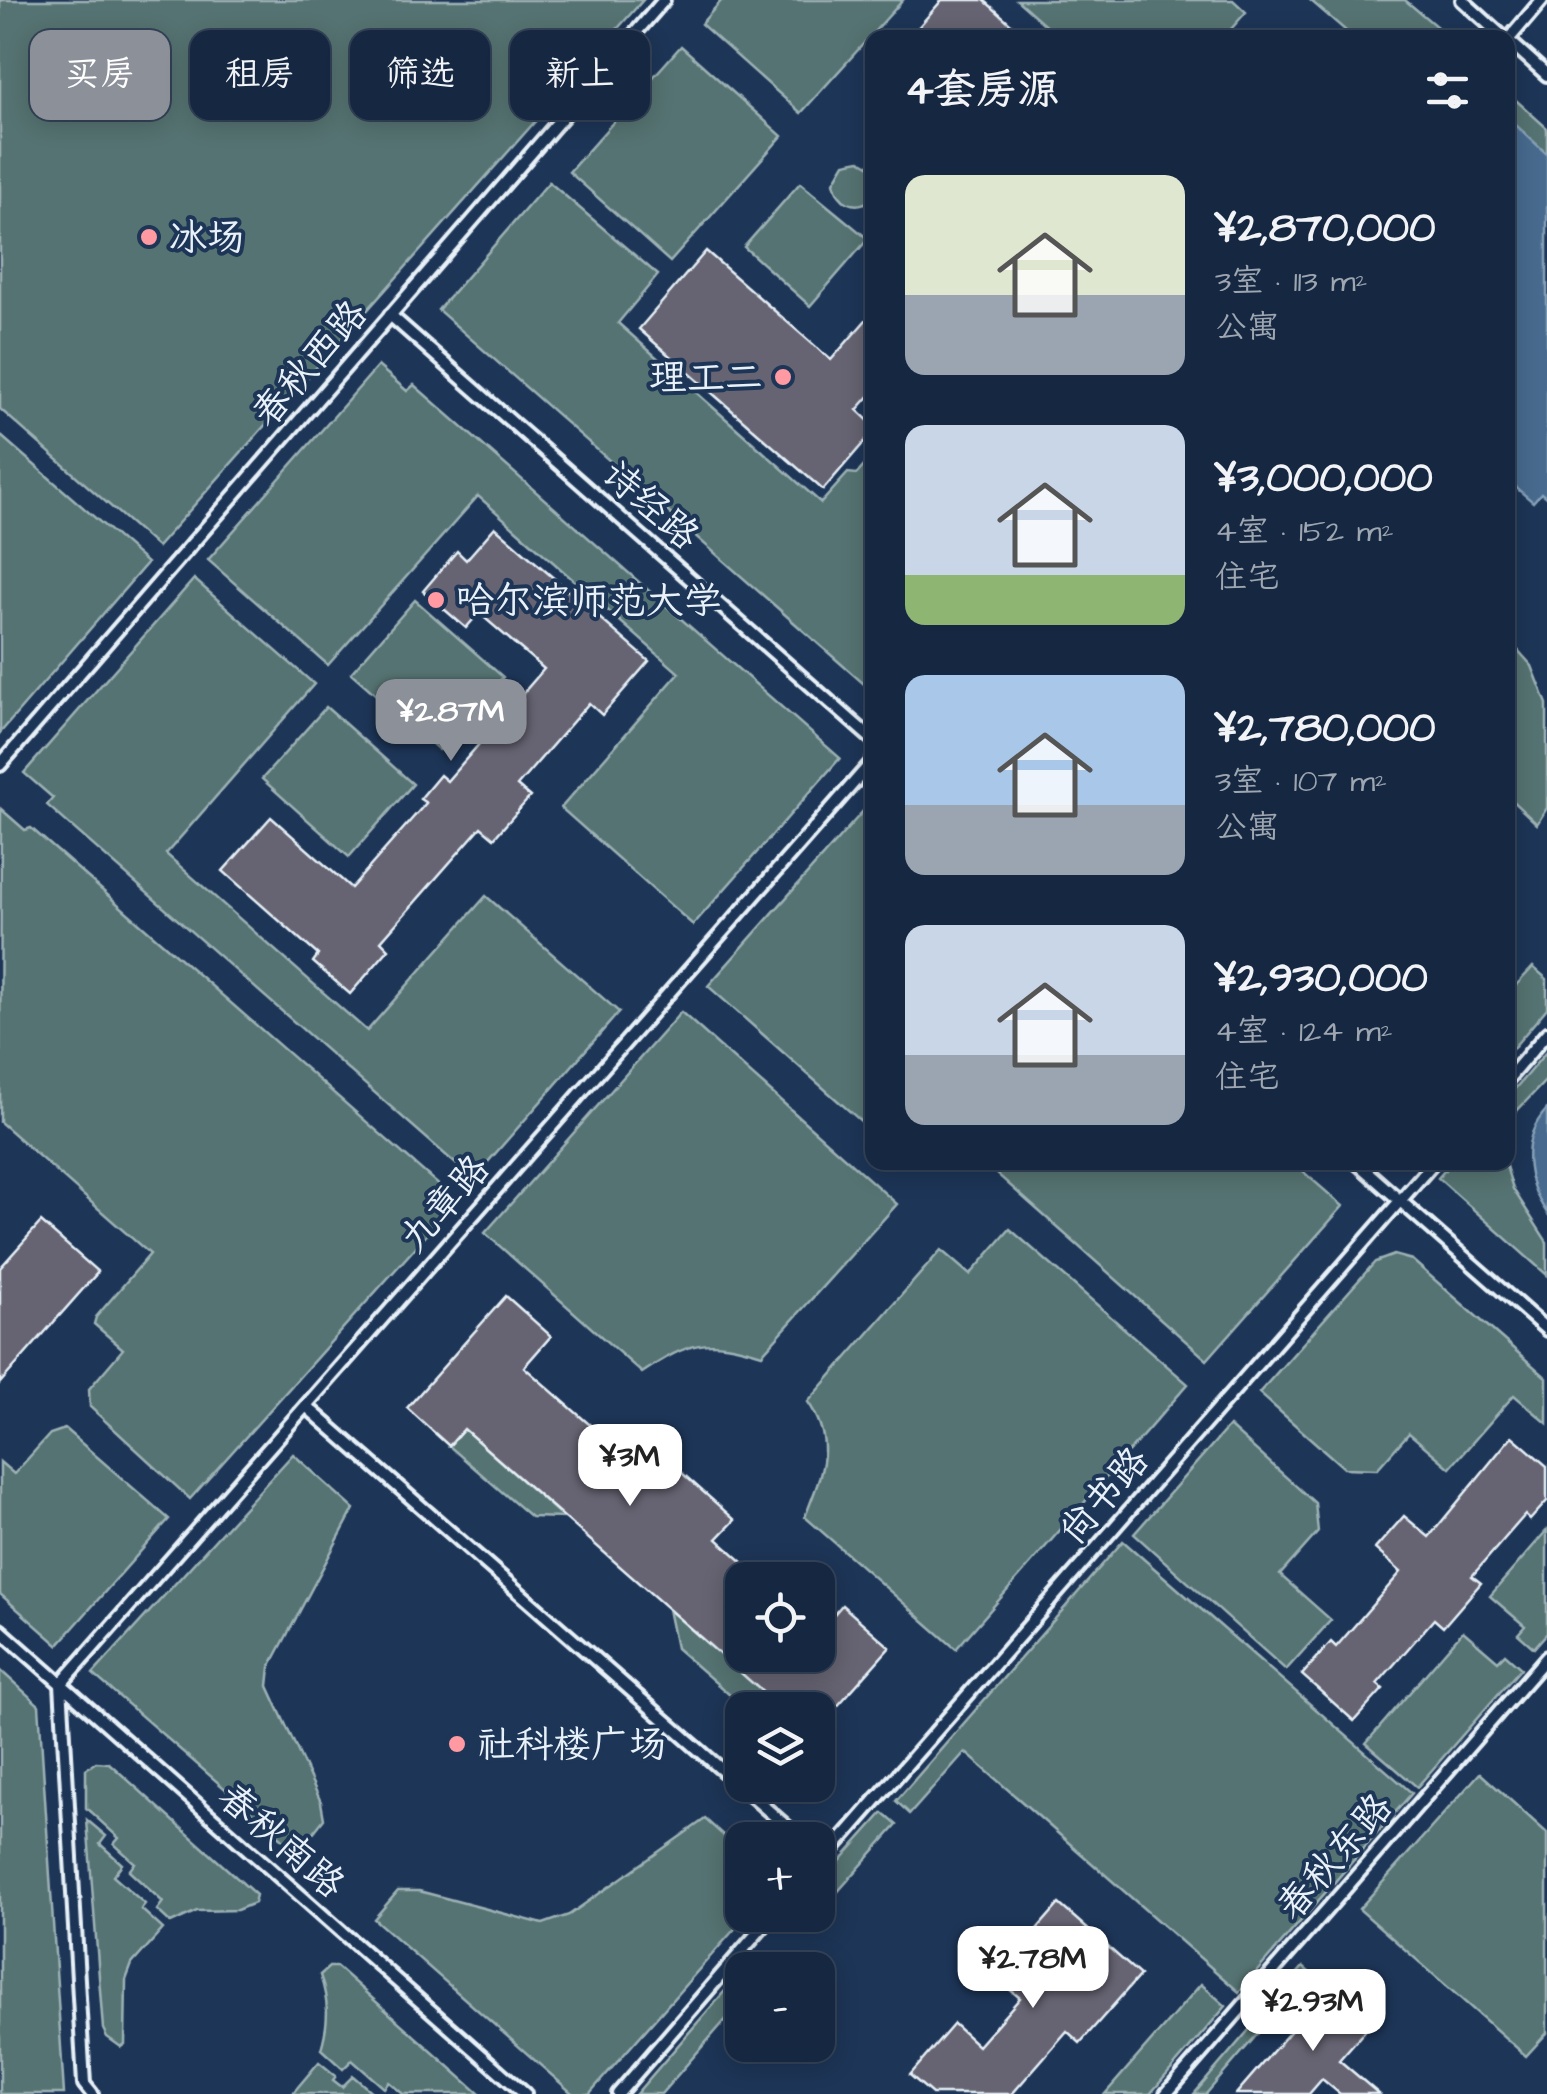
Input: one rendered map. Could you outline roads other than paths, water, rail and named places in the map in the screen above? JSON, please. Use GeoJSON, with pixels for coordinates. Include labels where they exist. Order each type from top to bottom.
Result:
{"type":"FeatureCollection","features":[{"type":"Feature","properties":{"kind":"lane","name":"春秋西路"},"geometry":{"type":"LineString","coordinates":[[0,765],[664,0]]}},
{"type":"Feature","properties":{"kind":"lane"},"geometry":{"type":"LineString","coordinates":[[1462,0],[1496,30]]}},
{"type":"Feature","properties":{"kind":"lane"},"geometry":{"type":"LineString","coordinates":[[1514,30],[1542,0]]}},
{"type":"Feature","properties":{"kind":"lane"},"geometry":{"type":"LineString","coordinates":[[1515,47],[1547,75]]}},
{"type":"Feature","properties":{"kind":"lane","name":"诗经路"},"geometry":{"type":"LineString","coordinates":[[390,316],[865,732]]}},
{"type":"Feature","properties":{"kind":"lane","name":"九章路"},"geometry":{"type":"LineString","coordinates":[[61,1684],[865,770]]}},
{"type":"Feature","properties":{"kind":"lane"},"geometry":{"type":"LineString","coordinates":[[1515,1070],[1547,1033]]}},
{"type":"Feature","properties":{"kind":"lane"},"geometry":{"type":"LineString","coordinates":[[1365,1170],[1547,1330]]}},
{"type":"Feature","properties":{"kind":"lane","name":"尚书路"},"geometry":{"type":"LineString","coordinates":[[835,1843],[1427,1170]]}},
{"type":"Feature","properties":{"kind":"lane"},"geometry":{"type":"LineString","coordinates":[[306,1406],[781,1822]]}},
{"type":"Feature","properties":{"kind":"lane","name":"春秋南路"},"geometry":{"type":"LineString","coordinates":[[0,1630],[525,2094]]}},
{"type":"Feature","properties":{"kind":"lane","name":"春秋东路"},"geometry":{"type":"LineString","coordinates":[[1166,2094],[1547,1657]]}},
{"type":"Feature","properties":{"kind":"lane"},"geometry":{"type":"LineString","coordinates":[[61,1684],[84,2084],[92,2094]]}},
{"type":"Feature","properties":{"kind":"lane"},"geometry":{"type":"LineString","coordinates":[[618,2094],[757,1932]]}},
{"type":"Feature","properties":{"kind":"water"},"geometry":{"type":"Polygon","coordinates":[[[1515,124],[1547,154],[1547,498],[1541,493],[1533,502],[1515,487],[1515,124]]]}},
{"type":"Feature","properties":{"kind":"water"},"geometry":{"type":"Polygon","coordinates":[[[1547,1109],[1547,1213],[1534,1187],[1528,1160],[1532,1133],[1547,1109]]]}},
{"type":"Feature","properties":{"kind":"place","name":"冰场"},"geometry":{"type":"Point","coordinates":[149,237]}},
{"type":"Feature","properties":{"kind":"place","name":"理工二"},"geometry":{"type":"Point","coordinates":[783,377]}},
{"type":"Feature","properties":{"kind":"place","name":"哈尔滨师范大学"},"geometry":{"type":"Point","coordinates":[436,600]}},
{"type":"Feature","properties":{"kind":"place","name":"社科楼广场"},"geometry":{"type":"Point","coordinates":[457,1744]}}]}
